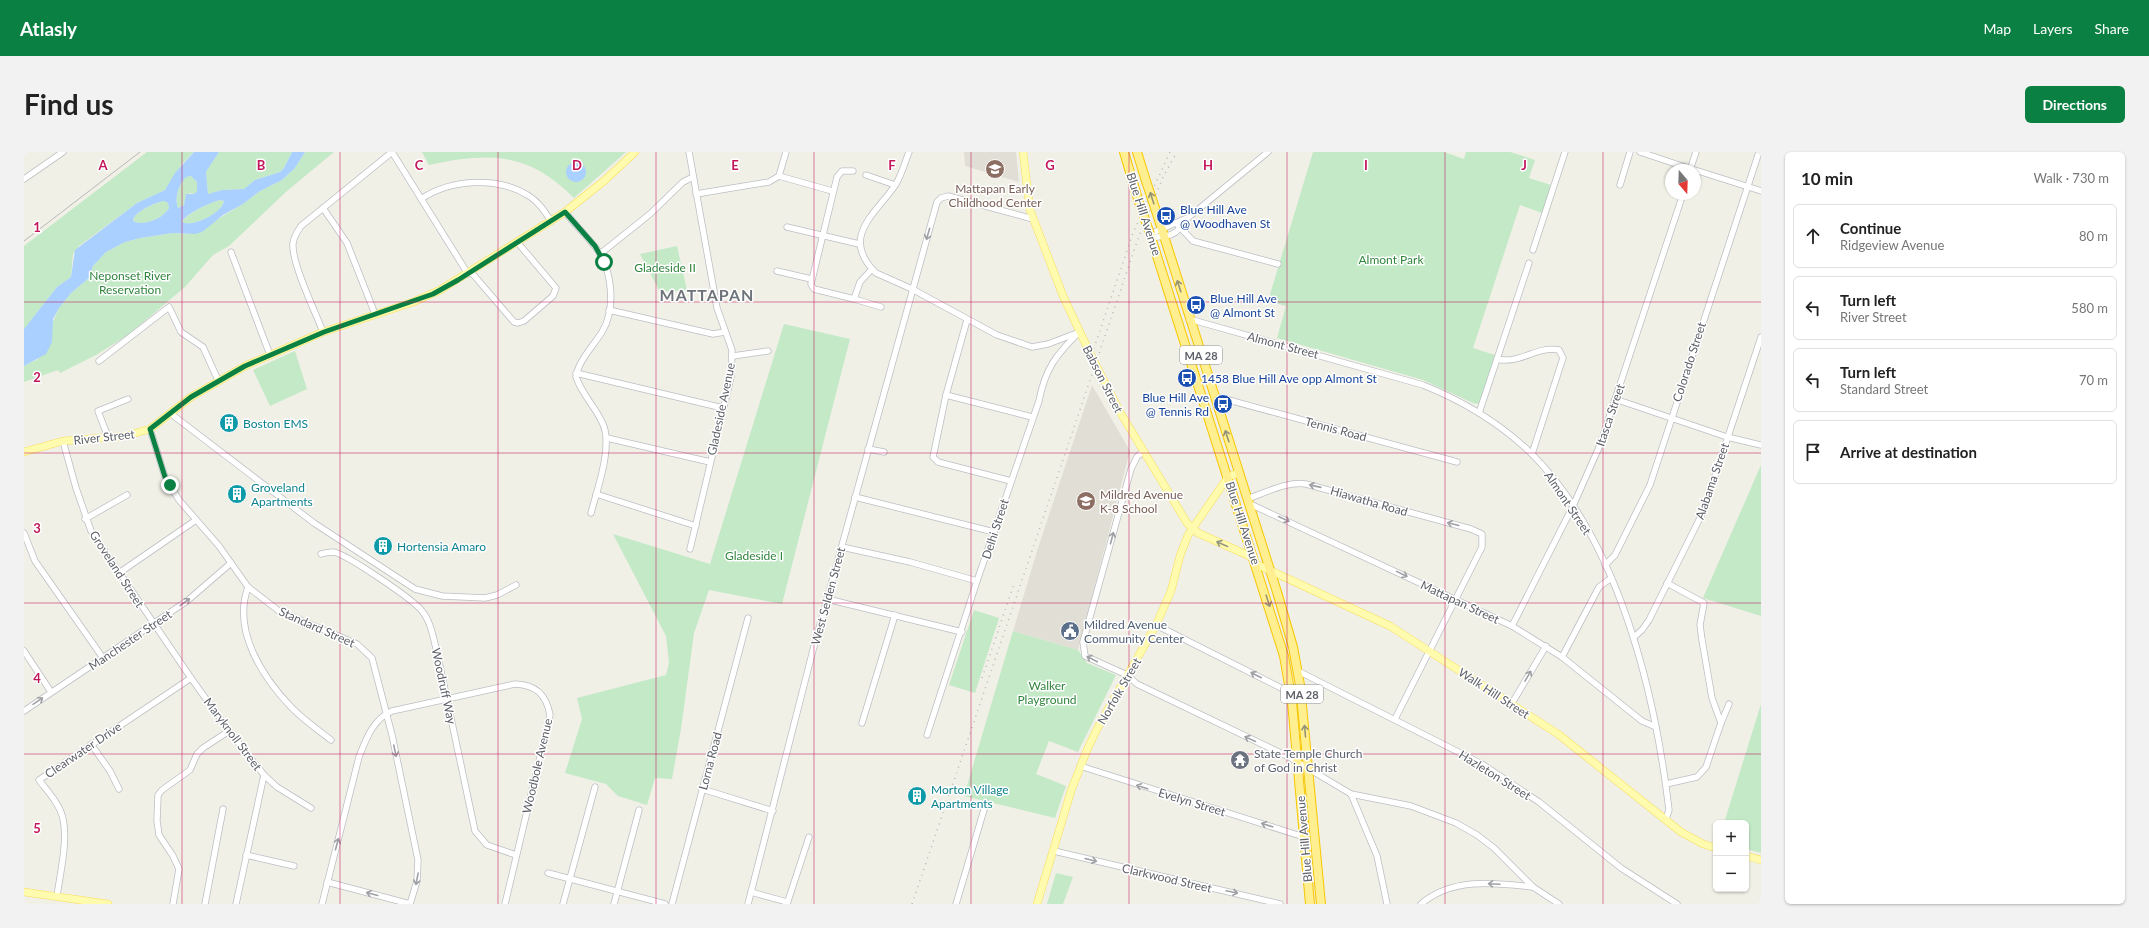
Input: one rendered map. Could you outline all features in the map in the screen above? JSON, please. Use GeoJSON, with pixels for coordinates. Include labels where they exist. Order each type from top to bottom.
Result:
{"type":"FeatureCollection","features":[{"type":"Feature","properties":{"kind":"highway","name":"Blue Hill Avenue"},"geometry":{"type":"LineString","coordinates":[[1124,152],[1138,200],[1282,648],[1291,693],[1310,904]]}},
{"type":"Feature","properties":{"kind":"highway","name":"Blue Hill Avenue"},"geometry":{"type":"LineString","coordinates":[[1137,152],[1270,571],[1298,671],[1309,769],[1321,904]]}},
{"type":"Feature","properties":{"kind":"main road","name":"River Street"},"geometry":{"type":"LineString","coordinates":[[24,452],[63,441],[125,436],[150,429],[191,397],[218,380],[270,355],[324,332],[426,297],[470,273],[565,212],[604,182],[635,152]]}},
{"type":"Feature","properties":{"kind":"main road","name":"Babson Street"},"geometry":{"type":"LineString","coordinates":[[1023,152],[1027,197],[1033,219],[1080,332],[1102,377],[1174,503],[1192,528],[1255,561]]}},
{"type":"Feature","properties":{"kind":"main road"},"geometry":{"type":"LineString","coordinates":[[1228,477],[1239,473]]}},
{"type":"Feature","properties":{"kind":"main road","name":"Norfolk Street"},"geometry":{"type":"LineString","coordinates":[[1037,904],[1080,766],[1098,727],[1156,625],[1171,591],[1184,543],[1192,528],[1228,477]]}},
{"type":"Feature","properties":{"kind":"main road","name":"Walk Hill Street"},"geometry":{"type":"LineString","coordinates":[[1255,561],[1270,571],[1390,626],[1585,754],[1691,838],[1713,847]]}},
{"type":"Feature","properties":{"kind":"main road"},"geometry":{"type":"LineString","coordinates":[[1749,857],[1761,860]]}},
{"type":"Feature","properties":{"kind":"main road"},"geometry":{"type":"LineString","coordinates":[[24,892],[62,899],[108,904]]}},
{"type":"Feature","properties":{"kind":"street"},"geometry":{"type":"LineString","coordinates":[[24,179],[63,152]]}},
{"type":"Feature","properties":{"kind":"street"},"geometry":{"type":"LineString","coordinates":[[324,332],[293,252],[294,236],[301,226],[392,152],[470,273],[513,320],[518,323],[524,321],[553,296],[556,291],[554,284],[518,242]]}},
{"type":"Feature","properties":{"kind":"street","name":"Gladeside Avenue"},"geometry":{"type":"LineString","coordinates":[[689,152],[714,293],[724,332],[733,356],[731,377],[690,549]]}},
{"type":"Feature","properties":{"kind":"street"},"geometry":{"type":"LineString","coordinates":[[696,194],[769,182],[779,176],[786,152]]}},
{"type":"Feature","properties":{"kind":"street"},"geometry":{"type":"LineString","coordinates":[[909,152],[895,185],[867,220],[859,244],[865,260],[872,268],[885,278],[912,290],[967,320],[997,335],[1032,348],[1048,344],[1080,332]]}},
{"type":"Feature","properties":{"kind":"street"},"geometry":{"type":"LineString","coordinates":[[1150,236],[1163,233],[1173,234],[1178,225],[1268,152]]}},
{"type":"Feature","properties":{"kind":"street"},"geometry":{"type":"LineString","coordinates":[[1533,250],[1565,152]]}},
{"type":"Feature","properties":{"kind":"street"},"geometry":{"type":"LineString","coordinates":[[1620,185],[1630,152]]}},
{"type":"Feature","properties":{"kind":"street"},"geometry":{"type":"LineString","coordinates":[[1640,152],[1675,164]]}},
{"type":"Feature","properties":{"kind":"street"},"geometry":{"type":"LineString","coordinates":[[1693,164],[1696,152]]}},
{"type":"Feature","properties":{"kind":"street","name":"Colorado Street"},"geometry":{"type":"LineString","coordinates":[[1605,565],[1615,555],[1650,485],[1759,152]]}},
{"type":"Feature","properties":{"kind":"street"},"geometry":{"type":"LineString","coordinates":[[853,171],[847,170],[840,173],[832,191],[811,284],[814,289],[880,307]]}},
{"type":"Feature","properties":{"kind":"street"},"geometry":{"type":"LineString","coordinates":[[1701,173],[1761,191]]}},
{"type":"Feature","properties":{"kind":"street"},"geometry":{"type":"LineString","coordinates":[[866,175],[895,185]]}},
{"type":"Feature","properties":{"kind":"street"},"geometry":{"type":"LineString","coordinates":[[779,176],[832,191]]}},
{"type":"Feature","properties":{"kind":"street"},"geometry":{"type":"LineString","coordinates":[[600,254],[650,214],[683,182],[693,178]]}},
{"type":"Feature","properties":{"kind":"street"},"geometry":{"type":"LineString","coordinates":[[421,198],[446,186],[476,183],[494,184],[511,188],[529,196],[540,205],[551,221]]}},
{"type":"Feature","properties":{"kind":"street","name":"West Selden Street"},"geometry":{"type":"LineString","coordinates":[[748,904],[827,599],[937,202],[941,198],[948,196],[1033,219]]}},
{"type":"Feature","properties":{"kind":"street","name":"Itasca Street"},"geometry":{"type":"LineString","coordinates":[[1512,626],[1573,506],[1600,445],[1681,200]]}},
{"type":"Feature","properties":{"kind":"street"},"geometry":{"type":"LineString","coordinates":[[323,208],[346,243],[375,314]]}},
{"type":"Feature","properties":{"kind":"street"},"geometry":{"type":"LineString","coordinates":[[565,212],[600,254],[606,267],[610,289],[609,310],[604,329],[576,373]]}},
{"type":"Feature","properties":{"kind":"street"},"geometry":{"type":"LineString","coordinates":[[1178,225],[1193,240],[1278,264]]}},
{"type":"Feature","properties":{"kind":"street"},"geometry":{"type":"LineString","coordinates":[[787,227],[859,244]]}},
{"type":"Feature","properties":{"kind":"street"},"geometry":{"type":"LineString","coordinates":[[231,252],[270,355]]}},
{"type":"Feature","properties":{"kind":"street"},"geometry":{"type":"LineString","coordinates":[[1479,413],[1529,263]]}},
{"type":"Feature","properties":{"kind":"street"},"geometry":{"type":"LineString","coordinates":[[854,299],[860,282],[872,268]]}},
{"type":"Feature","properties":{"kind":"street"},"geometry":{"type":"LineString","coordinates":[[777,271],[811,279]]}},
{"type":"Feature","properties":{"kind":"street"},"geometry":{"type":"LineString","coordinates":[[99,361],[169,307],[181,332],[203,347],[218,380]]}},
{"type":"Feature","properties":{"kind":"street"},"geometry":{"type":"LineString","coordinates":[[609,310],[713,334],[724,332]]}},
{"type":"Feature","properties":{"kind":"street","name":"Almont Street"},"geometry":{"type":"LineString","coordinates":[[1189,318],[1408,380],[1455,399],[1479,413],[1500,427],[1532,454],[1547,470],[1573,506],[1605,565],[1634,637],[1643,668],[1656,727],[1669,810],[1666,819]]}},
{"type":"Feature","properties":{"kind":"street"},"geometry":{"type":"LineString","coordinates":[[967,320],[946,395],[932,453],[934,459],[938,462],[1011,481]]}},
{"type":"Feature","properties":{"kind":"street","name":"Delhi Street"},"geometry":{"type":"LineString","coordinates":[[927,735],[1032,417],[1039,402],[1044,378],[1049,367],[1061,351],[1080,332]]}},
{"type":"Feature","properties":{"kind":"street","name":"Alabama Street"},"geometry":{"type":"LineString","coordinates":[[1634,637],[1642,630],[1649,620],[1704,512],[1727,437],[1761,337]]}},
{"type":"Feature","properties":{"kind":"street"},"geometry":{"type":"LineString","coordinates":[[1497,360],[1506,362],[1548,349],[1559,350],[1562,358],[1532,454]]}},
{"type":"Feature","properties":{"kind":"street"},"geometry":{"type":"LineString","coordinates":[[733,356],[768,351]]}},
{"type":"Feature","properties":{"kind":"street"},"geometry":{"type":"LineString","coordinates":[[576,373],[723,408]]}},
{"type":"Feature","properties":{"kind":"street"},"geometry":{"type":"LineString","coordinates":[[576,373],[583,394],[603,422],[606,438],[591,513]]}},
{"type":"Feature","properties":{"kind":"street"},"geometry":{"type":"LineString","coordinates":[[946,395],[1032,417]]}},
{"type":"Feature","properties":{"kind":"street","name":"Tennis Road"},"geometry":{"type":"LineString","coordinates":[[1214,396],[1457,462]]}},
{"type":"Feature","properties":{"kind":"street"},"geometry":{"type":"LineString","coordinates":[[108,437],[98,411],[128,399]]}},
{"type":"Feature","properties":{"kind":"street"},"geometry":{"type":"LineString","coordinates":[[1615,399],[1727,437],[1761,445]]}},
{"type":"Feature","properties":{"kind":"street"},"geometry":{"type":"LineString","coordinates":[[170,413],[314,523],[415,588],[442,596],[485,598],[497,595],[516,585]]}},
{"type":"Feature","properties":{"kind":"street","name":"Standard Street"},"geometry":{"type":"LineString","coordinates":[[150,429],[165,477],[179,500],[219,546],[248,587],[279,611],[357,644],[366,651],[375,665],[418,860],[417,881],[410,904]]}},
{"type":"Feature","properties":{"kind":"street"},"geometry":{"type":"LineString","coordinates":[[606,438],[710,462]]}},
{"type":"Feature","properties":{"kind":"street","name":"Groveland Street"},"geometry":{"type":"LineString","coordinates":[[63,441],[85,519],[98,542],[153,625]]}},
{"type":"Feature","properties":{"kind":"street"},"geometry":{"type":"LineString","coordinates":[[868,449],[884,452]]}},
{"type":"Feature","properties":{"kind":"street"},"geometry":{"type":"LineString","coordinates":[[1144,451],[1137,457],[1131,469],[1083,642],[1085,656],[1127,675],[1138,684],[1297,762],[1351,794],[1411,806],[1456,823],[1477,835],[1494,848],[1533,887],[1559,904]]}},
{"type":"Feature","properties":{"kind":"street","name":"Hiawatha Road"},"geometry":{"type":"LineString","coordinates":[[1248,501],[1299,483],[1471,529],[1482,534],[1484,542],[1455,600]]}},
{"type":"Feature","properties":{"kind":"street"},"geometry":{"type":"LineString","coordinates":[[596,494],[696,526]]}},
{"type":"Feature","properties":{"kind":"street"},"geometry":{"type":"LineString","coordinates":[[85,519],[127,495]]}},
{"type":"Feature","properties":{"kind":"street"},"geometry":{"type":"LineString","coordinates":[[855,497],[994,532]]}},
{"type":"Feature","properties":{"kind":"street","name":"Mattapan Street"},"geometry":{"type":"LineString","coordinates":[[1248,501],[1512,626],[1562,657],[1642,721],[1656,727]]}},
{"type":"Feature","properties":{"kind":"street"},"geometry":{"type":"LineString","coordinates":[[119,573],[196,520]]}},
{"type":"Feature","properties":{"kind":"street"},"geometry":{"type":"LineString","coordinates":[[24,533],[35,561],[103,658]]}},
{"type":"Feature","properties":{"kind":"street"},"geometry":{"type":"LineString","coordinates":[[842,546],[910,562],[977,581]]}},
{"type":"Feature","properties":{"kind":"street","name":"Woodruff Way"},"geometry":{"type":"LineString","coordinates":[[321,554],[334,552],[355,563],[408,598],[422,611],[432,631],[475,831],[487,845],[516,855]]}},
{"type":"Feature","properties":{"kind":"street","name":"Manchester Street"},"geometry":{"type":"LineString","coordinates":[[24,711],[187,601],[231,562]]}},
{"type":"Feature","properties":{"kind":"street"},"geometry":{"type":"LineString","coordinates":[[1562,657],[1600,587],[1610,579]]}},
{"type":"Feature","properties":{"kind":"street"},"geometry":{"type":"LineString","coordinates":[[1667,583],[1704,603],[1700,625],[1702,640],[1712,698],[1721,723]]}},
{"type":"Feature","properties":{"kind":"street"},"geometry":{"type":"LineString","coordinates":[[248,587],[242,608],[244,624],[250,645],[260,667],[293,709],[331,740]]}},
{"type":"Feature","properties":{"kind":"street"},"geometry":{"type":"LineString","coordinates":[[827,599],[962,632]]}},
{"type":"Feature","properties":{"kind":"street"},"geometry":{"type":"LineString","coordinates":[[1395,720],[1455,600]]}},
{"type":"Feature","properties":{"kind":"street"},"geometry":{"type":"LineString","coordinates":[[862,723],[895,615]]}},
{"type":"Feature","properties":{"kind":"street","name":"Lorna Road"},"geometry":{"type":"LineString","coordinates":[[672,904],[748,618]]}},
{"type":"Feature","properties":{"kind":"street","name":"Maryknoll Street"},"geometry":{"type":"LineString","coordinates":[[153,625],[229,731],[264,774],[236,904]]}},
{"type":"Feature","properties":{"kind":"street"},"geometry":{"type":"LineString","coordinates":[[1156,625],[1291,693]]}},
{"type":"Feature","properties":{"kind":"street"},"geometry":{"type":"LineString","coordinates":[[1511,705],[1546,646]]}},
{"type":"Feature","properties":{"kind":"street"},"geometry":{"type":"LineString","coordinates":[[24,651],[51,692]]}},
{"type":"Feature","properties":{"kind":"street","name":"Hazleton Street"},"geometry":{"type":"LineString","coordinates":[[1298,671],[1482,764],[1554,814],[1621,868],[1677,904]]}},
{"type":"Feature","properties":{"kind":"street","name":"Clearwater Drive"},"geometry":{"type":"LineString","coordinates":[[62,899],[61,869],[63,820],[52,796],[39,780],[191,678]]}},
{"type":"Feature","properties":{"kind":"street","name":"Woodbole Avenue"},"geometry":{"type":"LineString","coordinates":[[386,714],[447,698],[515,684],[526,685],[537,689],[547,701],[550,715],[548,725],[505,904]]}},
{"type":"Feature","properties":{"kind":"street"},"geometry":{"type":"LineString","coordinates":[[1666,784],[1697,777],[1706,767],[1729,704]]}},
{"type":"Feature","properties":{"kind":"street"},"geometry":{"type":"LineString","coordinates":[[322,904],[359,757],[368,735],[376,723],[386,714]]}},
{"type":"Feature","properties":{"kind":"street"},"geometry":{"type":"LineString","coordinates":[[173,904],[178,869],[173,856],[159,835],[157,821],[158,795],[162,790],[190,770],[197,754],[203,748],[229,731]]}},
{"type":"Feature","properties":{"kind":"street"},"geometry":{"type":"LineString","coordinates":[[91,744],[110,771],[120,789]]}},
{"type":"Feature","properties":{"kind":"street","name":"Evelyn Street"},"geometry":{"type":"LineString","coordinates":[[1080,766],[1304,837]]}},
{"type":"Feature","properties":{"kind":"street"},"geometry":{"type":"LineString","coordinates":[[264,774],[277,787],[311,808]]}},
{"type":"Feature","properties":{"kind":"street"},"geometry":{"type":"LineString","coordinates":[[563,904],[595,787]]}},
{"type":"Feature","properties":{"kind":"street"},"geometry":{"type":"LineString","coordinates":[[702,789],[773,810]]}},
{"type":"Feature","properties":{"kind":"street"},"geometry":{"type":"LineString","coordinates":[[1351,794],[1377,856],[1387,904]]}},
{"type":"Feature","properties":{"kind":"street"},"geometry":{"type":"LineString","coordinates":[[956,904],[986,803]]}},
{"type":"Feature","properties":{"kind":"street"},"geometry":{"type":"LineString","coordinates":[[205,904],[223,809]]}},
{"type":"Feature","properties":{"kind":"street"},"geometry":{"type":"LineString","coordinates":[[614,904],[639,810]]}},
{"type":"Feature","properties":{"kind":"street"},"geometry":{"type":"LineString","coordinates":[[751,892],[787,903],[809,837]]}},
{"type":"Feature","properties":{"kind":"street","name":"Clarkwood Street"},"geometry":{"type":"LineString","coordinates":[[1054,851],[1280,904]]}},
{"type":"Feature","properties":{"kind":"street"},"geometry":{"type":"LineString","coordinates":[[246,855],[294,866]]}},
{"type":"Feature","properties":{"kind":"street"},"geometry":{"type":"LineString","coordinates":[[548,873],[665,904]]}},
{"type":"Feature","properties":{"kind":"street"},"geometry":{"type":"LineString","coordinates":[[327,882],[410,904]]}},
{"type":"Feature","properties":{"kind":"street"},"geometry":{"type":"LineString","coordinates":[[1421,904],[1441,891],[1469,884],[1496,884],[1533,887]]}},
{"type":"Feature","properties":{"kind":"shaded area","name":"Mattapan Early Childhood Center"},"geometry":{"type":"Polygon","coordinates":[[[964,152],[1016,152],[1019,182],[965,166],[964,152]]]}},
{"type":"Feature","properties":{"kind":"shaded area","name":"Mildred Avenue K-8 School"},"geometry":{"type":"Polygon","coordinates":[[[1092,385],[1130,451],[1078,650],[1013,631],[1037,551],[1092,385]]]}},
{"type":"Feature","properties":{"kind":"green space","name":"Neponset River Reservation"},"geometry":{"type":"Polygon","coordinates":[[[147,152],[194,152],[183,163],[165,190],[137,203],[79,246],[73,254],[71,277],[57,287],[24,329],[24,246],[147,152]]]}},
{"type":"Feature","properties":{"kind":"green space"},"geometry":{"type":"Polygon","coordinates":[[[219,152],[292,152],[284,168],[280,172],[255,180],[244,189],[222,190],[208,194],[206,172],[219,152]]]}},
{"type":"Feature","properties":{"kind":"green space","name":"Neponset River Reservation"},"geometry":{"type":"Polygon","coordinates":[[[305,152],[334,152],[287,191],[229,246],[213,255],[185,287],[128,335],[96,355],[60,373],[58,370],[24,382],[24,366],[38,359],[52,342],[51,326],[59,308],[71,293],[89,278],[93,266],[106,252],[125,242],[140,238],[173,233],[188,234],[218,219],[243,204],[260,191],[282,180],[295,168],[305,152]]]}},
{"type":"Feature","properties":{"kind":"green space"},"geometry":{"type":"Polygon","coordinates":[[[422,152],[626,152],[574,198],[557,183],[541,172],[524,164],[507,159],[471,158],[429,165],[422,152]]]}},
{"type":"Feature","properties":{"kind":"green space","name":"Almont Park"},"geometry":{"type":"Polygon","coordinates":[[[1313,152],[1444,152],[1464,159],[1466,152],[1510,152],[1535,160],[1529,178],[1551,185],[1542,213],[1520,205],[1473,348],[1495,355],[1478,404],[1423,380],[1277,338],[1286,306],[1268,301],[1313,152]]]}},
{"type":"Feature","properties":{"kind":"green space"},"geometry":{"type":"Polygon","coordinates":[[[191,176],[197,182],[197,191],[194,194],[190,193],[186,196],[184,205],[178,208],[177,196],[179,187],[186,177],[191,176]]]}},
{"type":"Feature","properties":{"kind":"green space"},"geometry":{"type":"Polygon","coordinates":[[[220,200],[224,201],[219,210],[207,218],[193,223],[182,222],[193,212],[220,200]]]}},
{"type":"Feature","properties":{"kind":"green space"},"geometry":{"type":"Polygon","coordinates":[[[164,201],[168,203],[169,208],[163,215],[142,223],[133,221],[137,214],[141,211],[151,205],[164,201]]]}},
{"type":"Feature","properties":{"kind":"green space","name":"Gladeside II"},"geometry":{"type":"Polygon","coordinates":[[[677,246],[687,290],[660,292],[640,254],[677,246]]]}},
{"type":"Feature","properties":{"kind":"green space","name":"Gladeside I"},"geometry":{"type":"Polygon","coordinates":[[[784,324],[850,339],[782,604],[709,590],[694,633],[681,729],[672,779],[655,778],[647,805],[618,796],[606,784],[565,773],[582,719],[577,698],[666,675],[669,663],[666,636],[613,534],[710,564],[784,324]]]}},
{"type":"Feature","properties":{"kind":"green space"},"geometry":{"type":"Polygon","coordinates":[[[295,351],[307,389],[270,406],[253,370],[295,351]]]}},
{"type":"Feature","properties":{"kind":"green space"},"geometry":{"type":"Polygon","coordinates":[[[1761,465],[1761,616],[1703,598],[1761,465]]]}},
{"type":"Feature","properties":{"kind":"green space"},"geometry":{"type":"Polygon","coordinates":[[[974,610],[999,618],[975,693],[949,685],[974,610]]]}},
{"type":"Feature","properties":{"kind":"green space","name":"Walker Playground"},"geometry":{"type":"Polygon","coordinates":[[[1013,631],[1078,650],[1087,663],[1116,675],[1078,752],[1049,741],[1036,774],[1066,786],[1055,818],[964,796],[1013,631]]]}},
{"type":"Feature","properties":{"kind":"green space"},"geometry":{"type":"Polygon","coordinates":[[[1761,704],[1761,853],[1749,850],[1749,820],[1725,820],[1761,704]]]}},
{"type":"Feature","properties":{"kind":"green space"},"geometry":{"type":"Polygon","coordinates":[[[1056,873],[1073,877],[1063,904],[1047,904],[1056,873]]]}},
{"type":"Feature","properties":{"kind":"water"},"geometry":{"type":"Polygon","coordinates":[[[194,152],[219,152],[206,172],[208,194],[222,190],[244,189],[255,180],[280,172],[284,168],[292,152],[305,152],[295,168],[282,180],[260,191],[243,204],[223,215],[202,232],[195,234],[173,233],[140,238],[125,242],[106,252],[93,266],[89,278],[71,293],[59,308],[53,319],[52,342],[46,354],[24,366],[24,329],[57,287],[71,277],[75,250],[137,203],[165,190],[175,173],[194,152]],[[191,176],[186,177],[179,187],[177,196],[178,208],[184,205],[186,194],[194,194],[197,191],[197,182],[191,176]],[[164,201],[141,211],[137,214],[133,221],[137,223],[147,222],[163,215],[169,208],[168,203],[164,201]],[[216,201],[188,215],[182,222],[193,223],[207,218],[219,210],[224,201],[216,201]]]}},
{"type":"Feature","properties":{"kind":"water"},"geometry":{"type":"Polygon","coordinates":[[[576,162],[583,165],[586,172],[583,179],[576,182],[569,179],[566,172],[569,165],[576,162]]]}},
{"type":"Feature","properties":{"kind":"tram line"},"geometry":{"type":"LineString","coordinates":[[24,241],[140,152]]}},
{"type":"Feature","properties":{"kind":"railway"},"geometry":{"type":"LineString","coordinates":[[1090,360],[1133,233],[1170,152]]}},
{"type":"Feature","properties":{"kind":"railway"},"geometry":{"type":"LineString","coordinates":[[912,904],[1139,236],[1164,175],[1177,152]]}},
{"type":"Feature","properties":{"kind":"railway"},"geometry":{"type":"LineString","coordinates":[[982,678],[1014,584]]}},
{"type":"Feature","properties":{"kind":"place","name":"Mattapan Early Childhood Center"},"geometry":{"type":"Point","coordinates":[995,169]}},
{"type":"Feature","properties":{"kind":"place","name":"Blue Hill Ave @ Woodhaven St"},"geometry":{"type":"Point","coordinates":[1166,216]}},
{"type":"Feature","properties":{"kind":"place","name":"Blue Hill Ave @ Almont St"},"geometry":{"type":"Point","coordinates":[1196,305]}},
{"type":"Feature","properties":{"kind":"place","name":"1458 Blue Hill Ave opp Almont St"},"geometry":{"type":"Point","coordinates":[1187,378]}},
{"type":"Feature","properties":{"kind":"place","name":"Blue Hill Ave @ Tennis Rd"},"geometry":{"type":"Point","coordinates":[1223,404]}},
{"type":"Feature","properties":{"kind":"place","name":"Boston EMS"},"geometry":{"type":"Point","coordinates":[229,423]}},
{"type":"Feature","properties":{"kind":"place","name":"Groveland Apartments"},"geometry":{"type":"Point","coordinates":[237,494]}},
{"type":"Feature","properties":{"kind":"place","name":"Mildred Avenue K-8 School"},"geometry":{"type":"Point","coordinates":[1086,501]}},
{"type":"Feature","properties":{"kind":"place","name":"Hortensia Amaro"},"geometry":{"type":"Point","coordinates":[383,546]}},
{"type":"Feature","properties":{"kind":"place","name":"Mildred Avenue Community Center"},"geometry":{"type":"Point","coordinates":[1070,631]}},
{"type":"Feature","properties":{"kind":"place","name":"State Temple Church of God in Christ"},"geometry":{"type":"Point","coordinates":[1240,760]}},
{"type":"Feature","properties":{"kind":"place","name":"Morton Village Apartments"},"geometry":{"type":"Point","coordinates":[917,796]}},
{"type":"Feature","properties":{"kind":"district","name":"MATTAPAN"},"geometry":{"type":"Point","coordinates":[707,294]}},
{"type":"Feature","properties":{"kind":"route"},"geometry":{"type":"LineString","coordinates":[[170,485],[165,477],[150,429],[191,397],[218,380],[245,366],[350,321],[413,302],[433,294],[458,280],[565,212],[595,246],[604,262]]}}]}
